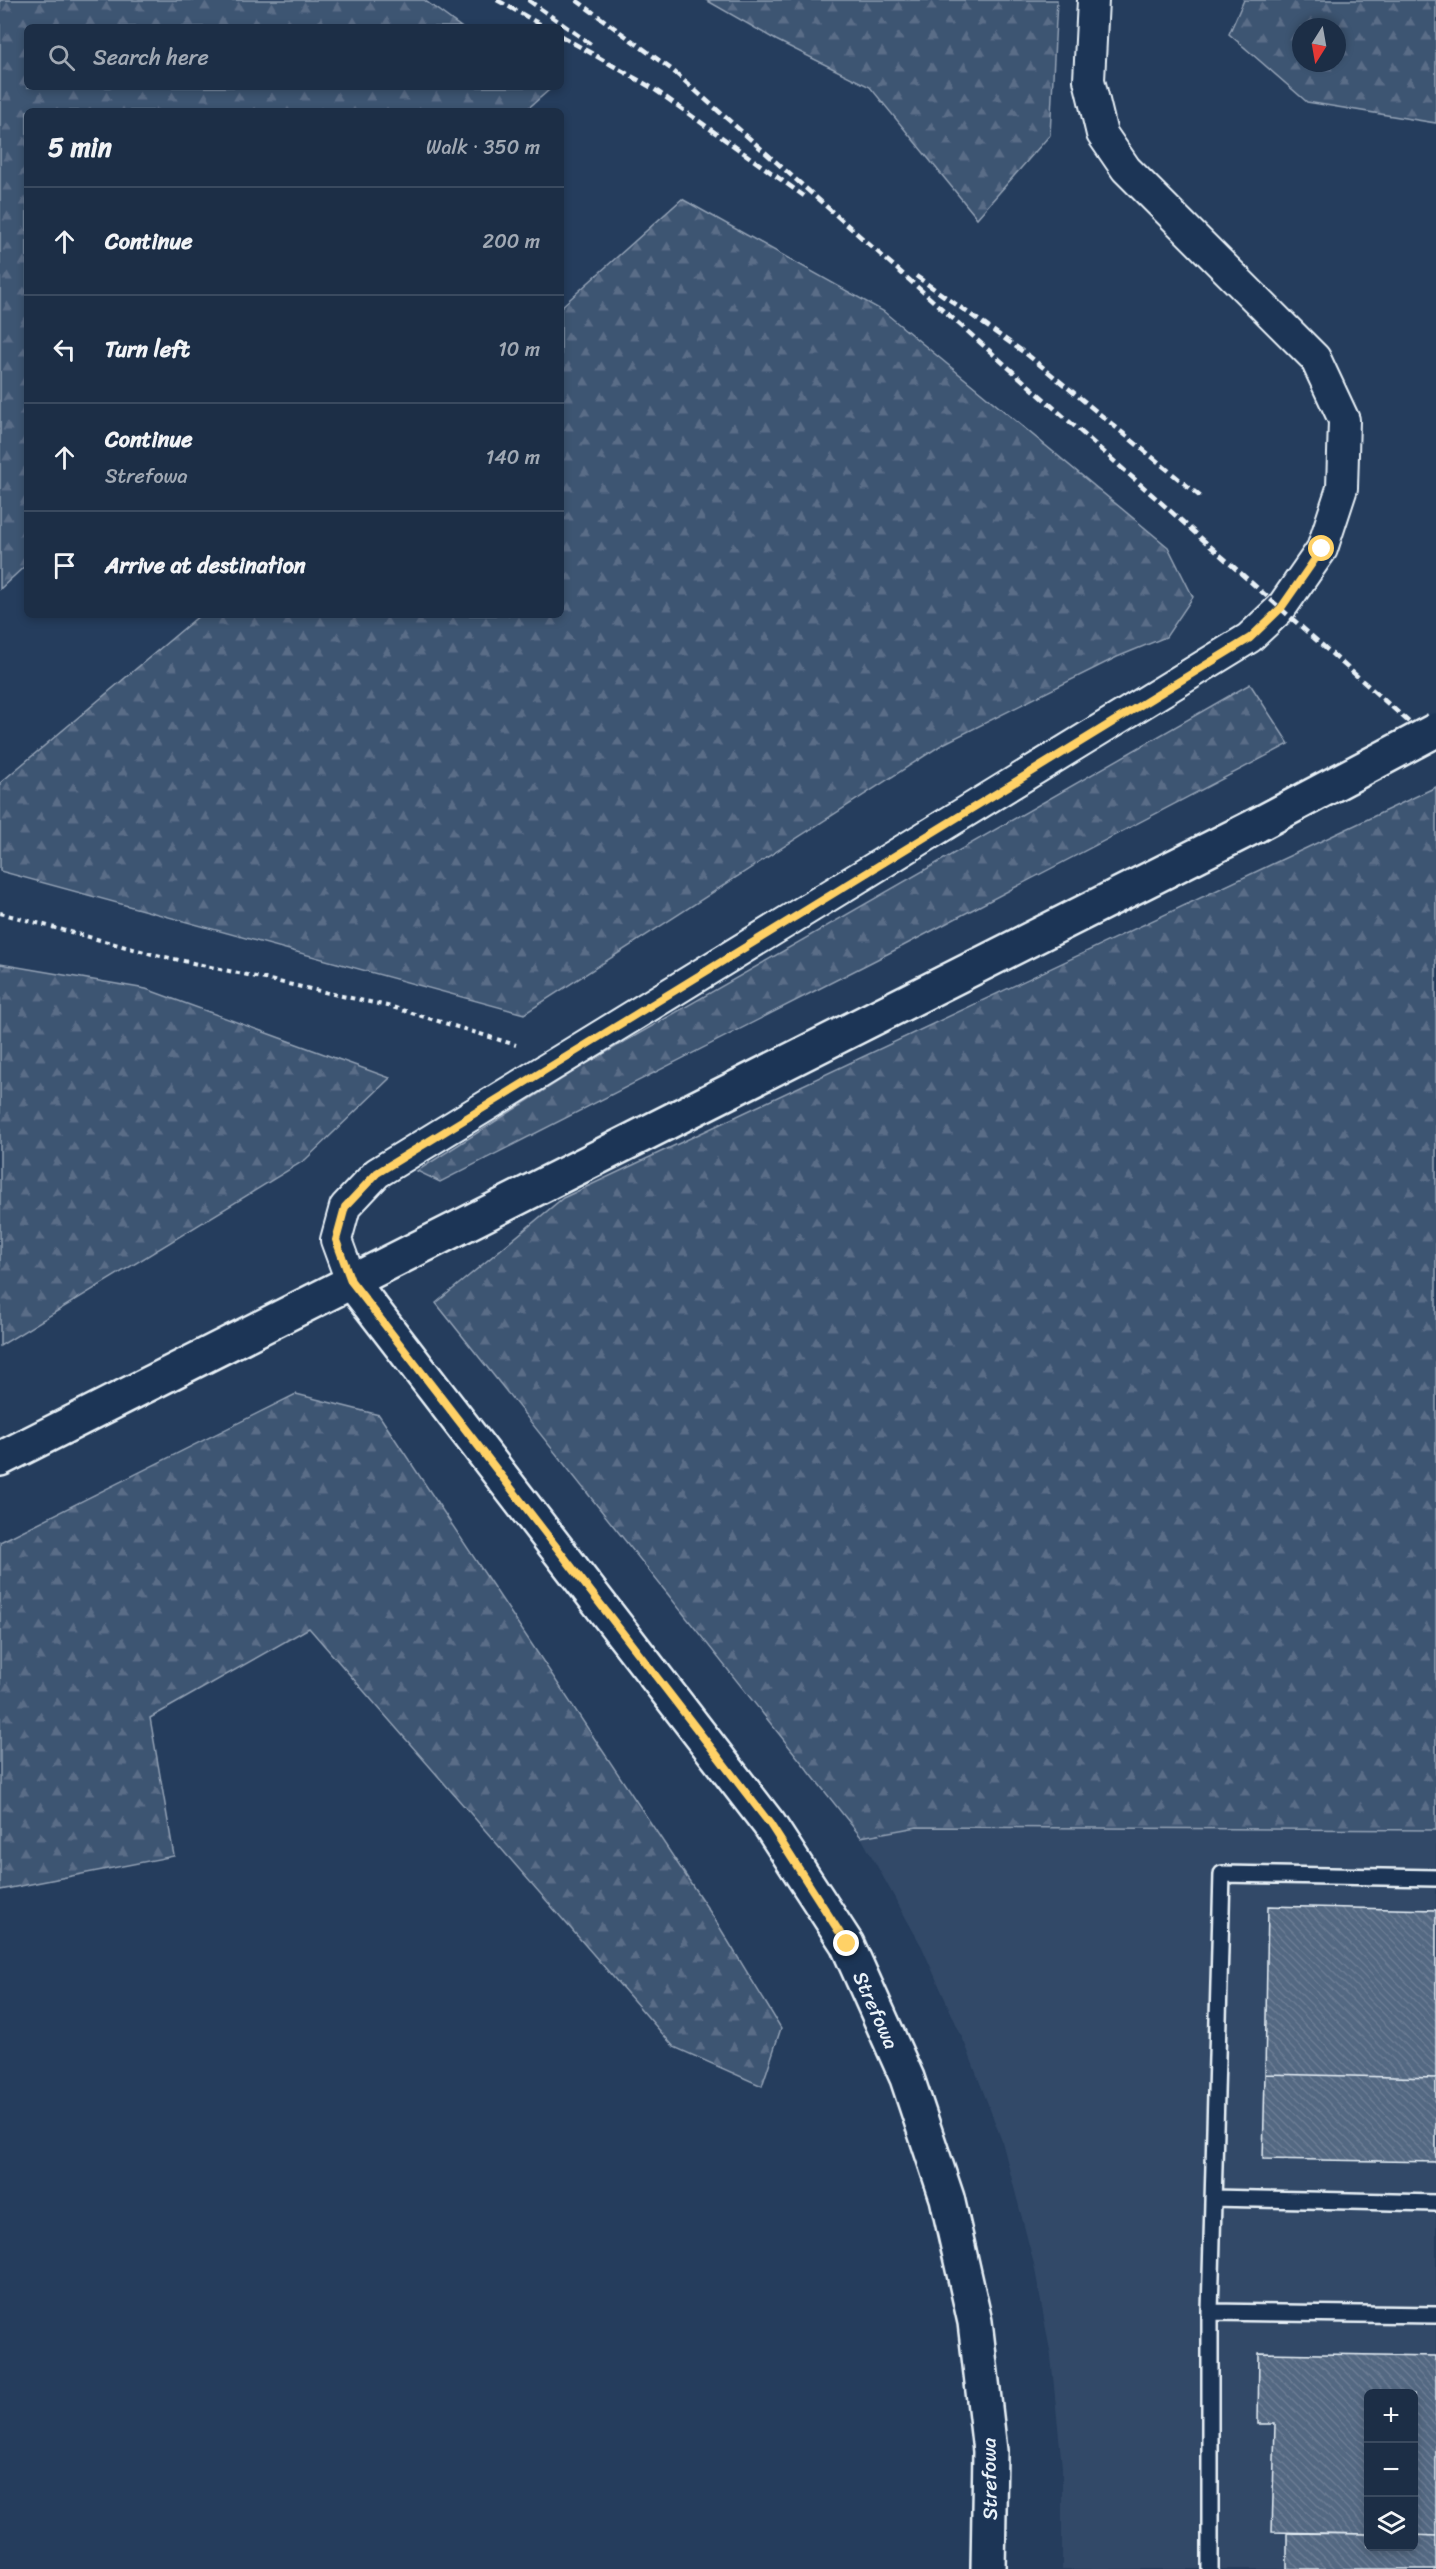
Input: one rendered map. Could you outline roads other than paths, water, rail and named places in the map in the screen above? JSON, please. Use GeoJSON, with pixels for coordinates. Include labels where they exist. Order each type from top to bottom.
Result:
{"type":"FeatureCollection","features":[{"type":"Feature","properties":{"kind":"main road"},"geometry":{"type":"LineString","coordinates":[[0,1459],[1257,825],[1436,730]]}},
{"type":"Feature","properties":{"kind":"main road","name":"Strefowa"},"geometry":{"type":"LineString","coordinates":[[351,1281],[770,1824],[847,1944],[907,2078],[947,2198],[975,2322],[990,2451],[988,2569]]}},
{"type":"Feature","properties":{"kind":"street"},"geometry":{"type":"LineString","coordinates":[[351,1281],[336,1240],[345,1207],[377,1173],[1250,638],[1281,608],[1322,549],[1342,488],[1344,420],[1315,358],[1126,169],[1102,134],[1089,80],[1093,0]]}},
{"type":"Feature","properties":{"kind":"lane"},"geometry":{"type":"LineString","coordinates":[[1210,2569],[1210,2312],[1222,1874],[1436,1878]]}},
{"type":"Feature","properties":{"kind":"lane"},"geometry":{"type":"LineString","coordinates":[[1213,2198],[1436,2203]]}},
{"type":"Feature","properties":{"kind":"lane"},"geometry":{"type":"LineString","coordinates":[[1210,2312],[1436,2315]]}},
{"type":"Feature","properties":{"kind":"railway"},"geometry":{"type":"LineString","coordinates":[[497,0],[540,24]]}},
{"type":"Feature","properties":{"kind":"railway"},"geometry":{"type":"LineString","coordinates":[[528,0],[562,24]]}},
{"type":"Feature","properties":{"kind":"railway"},"geometry":{"type":"LineString","coordinates":[[576,0],[671,69],[1436,746]]}},
{"type":"Feature","properties":{"kind":"railway"},"geometry":{"type":"LineString","coordinates":[[564,25],[592,45]]}},
{"type":"Feature","properties":{"kind":"railway"},"geometry":{"type":"LineString","coordinates":[[564,38],[654,89],[804,196]]}},
{"type":"Feature","properties":{"kind":"railway"},"geometry":{"type":"LineString","coordinates":[[916,276],[1029,356],[1202,498]]}}]}
